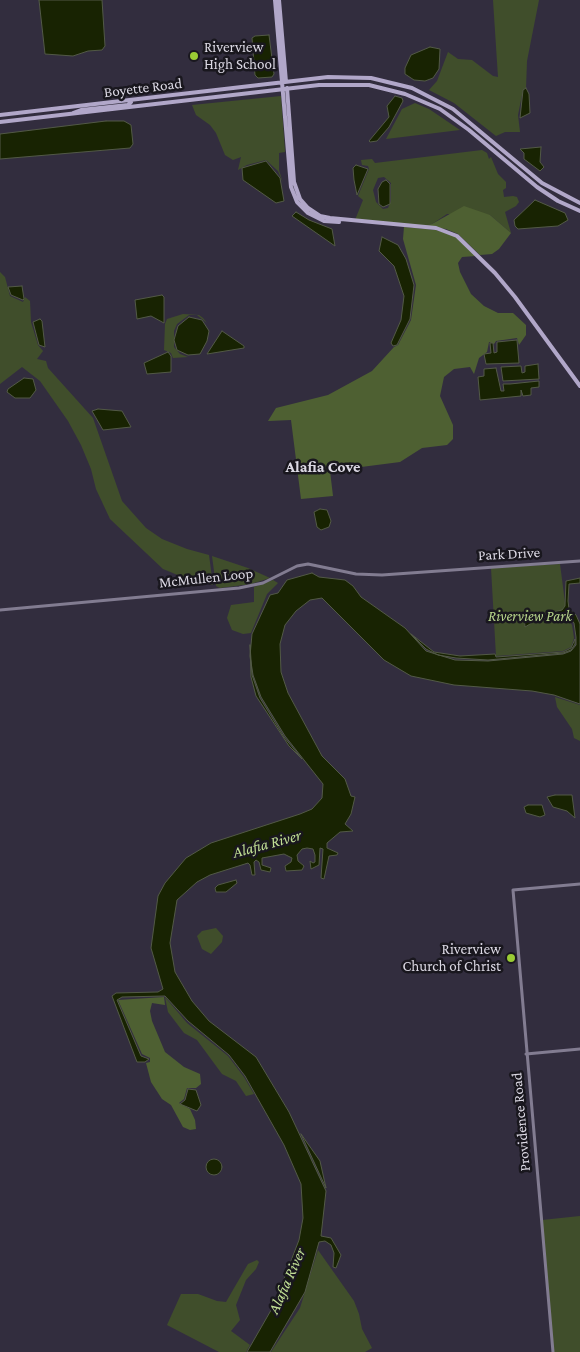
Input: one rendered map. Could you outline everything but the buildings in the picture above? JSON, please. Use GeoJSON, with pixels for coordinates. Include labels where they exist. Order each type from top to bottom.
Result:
{"type":"FeatureCollection","features":[{"type":"Feature","properties":{"kind":"main road"},"geometry":{"type":"LineString","coordinates":[[275,0],[284,82]]}},
{"type":"Feature","properties":{"kind":"main road"},"geometry":{"type":"LineString","coordinates":[[279,0],[284,82],[281,89],[289,180],[296,201],[306,212],[321,220],[436,228],[458,236],[481,258],[515,297],[580,386]]}},
{"type":"Feature","properties":{"kind":"main road","name":"Boyette Road"},"geometry":{"type":"LineString","coordinates":[[1,116],[284,82],[350,76],[381,80],[419,91],[464,116],[542,183],[580,203]]}},
{"type":"Feature","properties":{"kind":"main road","name":"Boyette Road"},"geometry":{"type":"LineString","coordinates":[[0,122],[287,88],[359,84],[392,90],[420,99],[454,118],[548,196],[580,211]]}},
{"type":"Feature","properties":{"kind":"main road"},"geometry":{"type":"LineString","coordinates":[[287,88],[294,182],[300,199],[308,208],[320,216],[357,222]]}},
{"type":"Feature","properties":{"kind":"main road"},"geometry":{"type":"LineString","coordinates":[[71,115],[81,110],[128,105],[131,101]]}},
{"type":"Feature","properties":{"kind":"street"},"geometry":{"type":"LineString","coordinates":[[284,82],[287,88]]}},
{"type":"Feature","properties":{"kind":"street","name":"Park Drive"},"geometry":{"type":"LineString","coordinates":[[440,570],[580,561]]}},
{"type":"Feature","properties":{"kind":"street","name":"McMullen Loop"},"geometry":{"type":"LineString","coordinates":[[0,610],[239,588],[263,583],[297,566],[308,564],[356,574],[388,574],[440,570]]}},
{"type":"Feature","properties":{"kind":"street","name":"Providence Road"},"geometry":{"type":"LineString","coordinates":[[553,1352],[513,890],[580,884]]}},
{"type":"Feature","properties":{"kind":"street"},"geometry":{"type":"LineString","coordinates":[[526,1054],[580,1049]]}},
{"type":"Feature","properties":{"kind":"green space"},"geometry":{"type":"Polygon","coordinates":[[[493,0],[539,0],[527,61],[526,88],[523,90],[518,115],[520,132],[505,132],[496,136],[454,103],[429,90],[437,81],[448,52],[458,59],[472,60],[493,76],[498,77],[493,0]]]}},
{"type":"Feature","properties":{"kind":"green space"},"geometry":{"type":"Polygon","coordinates":[[[281,96],[285,152],[279,153],[279,170],[283,183],[278,171],[266,160],[247,165],[238,170],[241,157],[233,160],[225,155],[216,133],[210,125],[196,115],[192,105],[281,96]]]}},
{"type":"Feature","properties":{"kind":"green space"},"geometry":{"type":"Polygon","coordinates":[[[415,103],[429,109],[460,130],[386,139],[402,109],[415,103]]]}},
{"type":"Feature","properties":{"kind":"green space"},"geometry":{"type":"Polygon","coordinates":[[[482,150],[487,153],[489,159],[491,157],[498,174],[506,182],[506,188],[503,190],[504,197],[517,197],[519,202],[516,206],[505,212],[511,233],[490,215],[447,214],[432,224],[422,226],[355,220],[363,200],[358,196],[369,169],[368,166],[362,165],[361,160],[372,159],[375,163],[482,150]],[[384,177],[378,178],[373,190],[376,202],[383,209],[388,208],[391,201],[391,183],[384,177]]]}},
{"type":"Feature","properties":{"kind":"green space"},"geometry":{"type":"Polygon","coordinates":[[[0,272],[5,277],[10,296],[23,302],[25,297],[30,301],[31,322],[38,345],[43,351],[37,359],[46,361],[48,368],[93,418],[122,501],[146,528],[162,539],[209,555],[213,585],[185,578],[163,569],[110,519],[96,489],[91,469],[81,445],[68,421],[40,381],[22,367],[0,384],[0,272]]]}},
{"type":"Feature","properties":{"kind":"green space"},"geometry":{"type":"Polygon","coordinates":[[[183,314],[199,315],[207,323],[197,315],[189,315],[177,324],[174,331],[174,347],[180,354],[188,357],[173,358],[171,353],[164,350],[165,324],[167,319],[183,314]]]}},
{"type":"Feature","properties":{"kind":"green space"},"geometry":{"type":"Polygon","coordinates":[[[212,556],[248,568],[270,578],[251,584],[220,588],[216,586],[212,556]]]}},
{"type":"Feature","properties":{"kind":"green space","name":"Riverview Park"},"geometry":{"type":"Polygon","coordinates":[[[560,564],[567,618],[572,625],[574,638],[571,647],[563,651],[496,656],[491,568],[560,564]]]}},
{"type":"Feature","properties":{"kind":"green space"},"geometry":{"type":"Polygon","coordinates":[[[273,580],[278,583],[267,594],[251,633],[243,634],[232,630],[227,618],[231,605],[254,602],[254,587],[273,580]]]}},
{"type":"Feature","properties":{"kind":"green space"},"geometry":{"type":"Polygon","coordinates":[[[555,697],[580,705],[580,741],[574,738],[572,729],[557,707],[555,697]]]}},
{"type":"Feature","properties":{"kind":"green space"},"geometry":{"type":"Polygon","coordinates":[[[216,928],[223,936],[222,942],[211,954],[202,949],[197,936],[202,931],[216,928]]]}},
{"type":"Feature","properties":{"kind":"green space"},"geometry":{"type":"Polygon","coordinates":[[[165,997],[187,1023],[228,1056],[254,1094],[246,1096],[236,1081],[222,1074],[197,1040],[184,1033],[168,1012],[165,997]]]}},
{"type":"Feature","properties":{"kind":"green space"},"geometry":{"type":"Polygon","coordinates":[[[580,1216],[580,1352],[553,1352],[542,1220],[580,1216]]]}},
{"type":"Feature","properties":{"kind":"green space"},"geometry":{"type":"Polygon","coordinates":[[[318,1250],[354,1301],[362,1329],[372,1348],[365,1352],[271,1352],[300,1308],[318,1250]]]}},
{"type":"Feature","properties":{"kind":"green space"},"geometry":{"type":"Polygon","coordinates":[[[257,1260],[259,1262],[256,1269],[246,1280],[236,1305],[240,1320],[231,1331],[250,1345],[246,1352],[219,1352],[167,1325],[181,1294],[198,1294],[217,1301],[226,1302],[248,1264],[257,1260]]]}},
{"type":"Feature","properties":{"kind":"shaded area"},"geometry":{"type":"Polygon","coordinates":[[[464,206],[490,215],[511,233],[499,249],[492,254],[480,255],[458,234],[446,229],[422,226],[432,224],[464,206]]]}},
{"type":"Feature","properties":{"kind":"shaded area"},"geometry":{"type":"Polygon","coordinates":[[[404,227],[436,230],[457,237],[476,256],[462,257],[458,263],[460,272],[471,294],[484,306],[498,313],[513,313],[526,325],[526,335],[519,345],[517,338],[496,341],[494,344],[489,342],[487,352],[479,358],[474,374],[470,367],[454,369],[444,377],[440,396],[453,425],[453,439],[447,445],[422,448],[400,462],[330,471],[333,496],[301,499],[291,420],[268,421],[276,408],[328,395],[372,371],[398,345],[411,320],[416,285],[403,239],[404,227]]]}},
{"type":"Feature","properties":{"kind":"shaded area"},"geometry":{"type":"Polygon","coordinates":[[[164,997],[165,1005],[152,1003],[150,1011],[152,1021],[165,1052],[184,1067],[200,1074],[201,1084],[196,1088],[187,1088],[184,1099],[179,1103],[190,1109],[195,1120],[196,1129],[190,1130],[183,1127],[171,1105],[162,1099],[151,1082],[146,1063],[150,1062],[150,1058],[142,1054],[118,1000],[164,997]]]}},
{"type":"Feature","properties":{"kind":"water"},"geometry":{"type":"Polygon","coordinates":[[[39,0],[102,0],[105,46],[102,50],[88,51],[73,56],[45,54],[39,0]]]}},
{"type":"Feature","properties":{"kind":"water"},"geometry":{"type":"Polygon","coordinates":[[[269,35],[274,74],[272,77],[258,78],[255,75],[252,38],[269,35]]]}},
{"type":"Feature","properties":{"kind":"water"},"geometry":{"type":"Polygon","coordinates":[[[430,47],[440,49],[439,69],[433,78],[425,81],[414,80],[405,74],[405,68],[411,55],[430,47]]]}},
{"type":"Feature","properties":{"kind":"water"},"geometry":{"type":"Polygon","coordinates":[[[526,88],[529,94],[530,113],[520,118],[523,90],[526,88]]]}},
{"type":"Feature","properties":{"kind":"water"},"geometry":{"type":"Polygon","coordinates":[[[395,96],[402,98],[403,101],[389,127],[377,141],[370,142],[389,117],[387,106],[395,96]]]}},
{"type":"Feature","properties":{"kind":"water"},"geometry":{"type":"Polygon","coordinates":[[[106,121],[124,121],[131,125],[133,144],[130,148],[0,159],[0,134],[106,121]]]}},
{"type":"Feature","properties":{"kind":"water"},"geometry":{"type":"Polygon","coordinates":[[[541,147],[540,162],[544,167],[540,171],[524,159],[524,153],[520,149],[541,147]]]}},
{"type":"Feature","properties":{"kind":"water"},"geometry":{"type":"Polygon","coordinates":[[[266,161],[280,178],[284,201],[276,203],[243,180],[242,168],[266,161]]]}},
{"type":"Feature","properties":{"kind":"water"},"geometry":{"type":"Polygon","coordinates":[[[356,165],[368,169],[357,195],[353,168],[356,165]]]}},
{"type":"Feature","properties":{"kind":"water"},"geometry":{"type":"Polygon","coordinates":[[[386,180],[390,184],[390,204],[383,207],[379,204],[378,189],[382,182],[386,180]]]}},
{"type":"Feature","properties":{"kind":"water"},"geometry":{"type":"Polygon","coordinates":[[[535,200],[565,213],[568,220],[558,226],[518,229],[515,226],[514,220],[535,200]]]}},
{"type":"Feature","properties":{"kind":"water"},"geometry":{"type":"Polygon","coordinates":[[[296,212],[309,220],[332,229],[335,246],[292,216],[296,212]]]}},
{"type":"Feature","properties":{"kind":"water"},"geometry":{"type":"Polygon","coordinates":[[[382,237],[398,245],[406,259],[414,285],[410,319],[397,345],[393,346],[391,343],[401,320],[404,296],[394,266],[379,251],[382,237]]]}},
{"type":"Feature","properties":{"kind":"water"},"geometry":{"type":"Polygon","coordinates":[[[22,286],[23,300],[11,295],[8,287],[22,286]]]}},
{"type":"Feature","properties":{"kind":"water"},"geometry":{"type":"Polygon","coordinates":[[[162,295],[164,297],[164,323],[151,316],[137,319],[135,300],[162,295]]]}},
{"type":"Feature","properties":{"kind":"water"},"geometry":{"type":"Polygon","coordinates":[[[189,317],[202,320],[209,331],[207,341],[200,354],[188,355],[177,350],[174,340],[178,326],[189,317]]]}},
{"type":"Feature","properties":{"kind":"water"},"geometry":{"type":"Polygon","coordinates":[[[40,319],[42,321],[45,347],[39,345],[33,322],[40,319]]]}},
{"type":"Feature","properties":{"kind":"water"},"geometry":{"type":"Polygon","coordinates":[[[222,331],[244,346],[244,348],[207,354],[222,331]]]}},
{"type":"Feature","properties":{"kind":"water"},"geometry":{"type":"Polygon","coordinates":[[[517,340],[519,363],[486,364],[484,354],[491,353],[490,343],[493,343],[494,353],[497,352],[497,342],[517,340]]]}},
{"type":"Feature","properties":{"kind":"water"},"geometry":{"type":"Polygon","coordinates":[[[168,352],[171,356],[171,372],[147,374],[144,363],[168,352]]]}},
{"type":"Feature","properties":{"kind":"water"},"geometry":{"type":"Polygon","coordinates":[[[538,364],[539,379],[503,381],[501,367],[521,366],[522,373],[525,372],[525,366],[538,364]]]}},
{"type":"Feature","properties":{"kind":"water"},"geometry":{"type":"Polygon","coordinates":[[[496,368],[501,391],[504,391],[503,384],[539,381],[539,387],[531,388],[531,395],[523,396],[521,390],[521,396],[480,400],[478,377],[484,376],[484,369],[496,368]]]}},
{"type":"Feature","properties":{"kind":"water"},"geometry":{"type":"Polygon","coordinates":[[[24,378],[33,379],[36,390],[30,398],[15,398],[7,392],[8,389],[24,378]]]}},
{"type":"Feature","properties":{"kind":"water"},"geometry":{"type":"Polygon","coordinates":[[[98,409],[122,411],[131,427],[103,430],[92,411],[98,409]]]}},
{"type":"Feature","properties":{"kind":"water"},"geometry":{"type":"Polygon","coordinates":[[[320,509],[327,510],[331,521],[329,527],[321,530],[317,527],[314,512],[320,509]]]}},
{"type":"Feature","properties":{"kind":"water","name":"Alafia River"},"geometry":{"type":"Polygon","coordinates":[[[312,573],[319,577],[345,580],[353,586],[361,597],[405,628],[426,651],[455,660],[488,661],[563,654],[571,651],[576,645],[576,637],[574,623],[570,618],[564,614],[556,615],[535,621],[525,627],[524,614],[526,612],[537,616],[562,610],[565,606],[566,581],[580,578],[580,583],[569,584],[568,601],[569,609],[576,615],[580,624],[580,704],[554,695],[532,691],[454,685],[411,676],[384,660],[322,598],[310,600],[296,611],[285,625],[280,644],[281,672],[288,693],[322,756],[345,779],[351,796],[355,797],[351,814],[345,824],[353,831],[340,832],[327,843],[327,848],[338,853],[337,855],[329,856],[324,879],[321,878],[323,849],[320,848],[319,865],[311,869],[310,861],[315,862],[315,855],[313,849],[307,848],[302,849],[297,855],[298,861],[304,866],[302,870],[286,871],[285,866],[291,862],[292,858],[284,854],[262,858],[262,865],[271,868],[270,872],[261,870],[259,862],[256,860],[254,862],[255,875],[252,875],[248,863],[210,875],[197,882],[177,900],[170,943],[175,972],[192,1001],[209,1021],[256,1057],[289,1112],[326,1191],[321,1236],[331,1238],[341,1255],[336,1268],[333,1267],[334,1253],[331,1245],[325,1241],[319,1242],[305,1292],[270,1352],[247,1352],[274,1305],[299,1240],[303,1218],[301,1184],[284,1145],[245,1076],[229,1055],[188,1021],[165,996],[122,997],[117,1000],[141,1056],[149,1059],[145,1062],[137,1062],[112,996],[116,993],[158,992],[163,989],[151,948],[158,896],[165,883],[186,858],[211,843],[312,809],[322,798],[323,784],[285,736],[261,697],[253,675],[250,656],[252,634],[270,595],[278,593],[287,580],[312,573]]]}},
{"type":"Feature","properties":{"kind":"water"},"geometry":{"type":"Polygon","coordinates":[[[411,634],[434,652],[460,656],[495,654],[496,657],[563,652],[571,648],[575,639],[575,644],[571,650],[563,653],[488,660],[438,655],[426,649],[411,634]]]}},
{"type":"Feature","properties":{"kind":"water"},"geometry":{"type":"Polygon","coordinates":[[[250,645],[252,675],[260,698],[284,737],[302,759],[289,746],[256,696],[251,677],[250,645]]]}},
{"type":"Feature","properties":{"kind":"water"},"geometry":{"type":"Polygon","coordinates":[[[572,795],[575,818],[567,811],[553,807],[547,797],[572,795]]]}},
{"type":"Feature","properties":{"kind":"water"},"geometry":{"type":"Polygon","coordinates":[[[528,805],[542,805],[545,815],[540,817],[526,813],[524,807],[528,805]]]}},
{"type":"Feature","properties":{"kind":"water"},"geometry":{"type":"Polygon","coordinates":[[[236,880],[237,883],[226,892],[216,892],[215,888],[218,885],[236,880]]]}},
{"type":"Feature","properties":{"kind":"water"},"geometry":{"type":"Polygon","coordinates":[[[188,1089],[196,1090],[201,1105],[197,1111],[180,1104],[185,1100],[188,1089]]]}},
{"type":"Feature","properties":{"kind":"water"},"geometry":{"type":"Polygon","coordinates":[[[301,1134],[320,1161],[326,1188],[301,1134]]]}},
{"type":"Feature","properties":{"kind":"water"},"geometry":{"type":"Polygon","coordinates":[[[214,1159],[222,1167],[214,1175],[206,1167],[214,1159]]]}},
{"type":"Feature","properties":{"kind":"place","name":"Riverview High School"},"geometry":{"type":"Point","coordinates":[194,56]}},
{"type":"Feature","properties":{"kind":"place","name":"Riverview Church of Christ"},"geometry":{"type":"Point","coordinates":[511,958]}},
{"type":"Feature","properties":{"kind":"district","name":"Alafia Cove"},"geometry":{"type":"Point","coordinates":[323,467]}}]}
